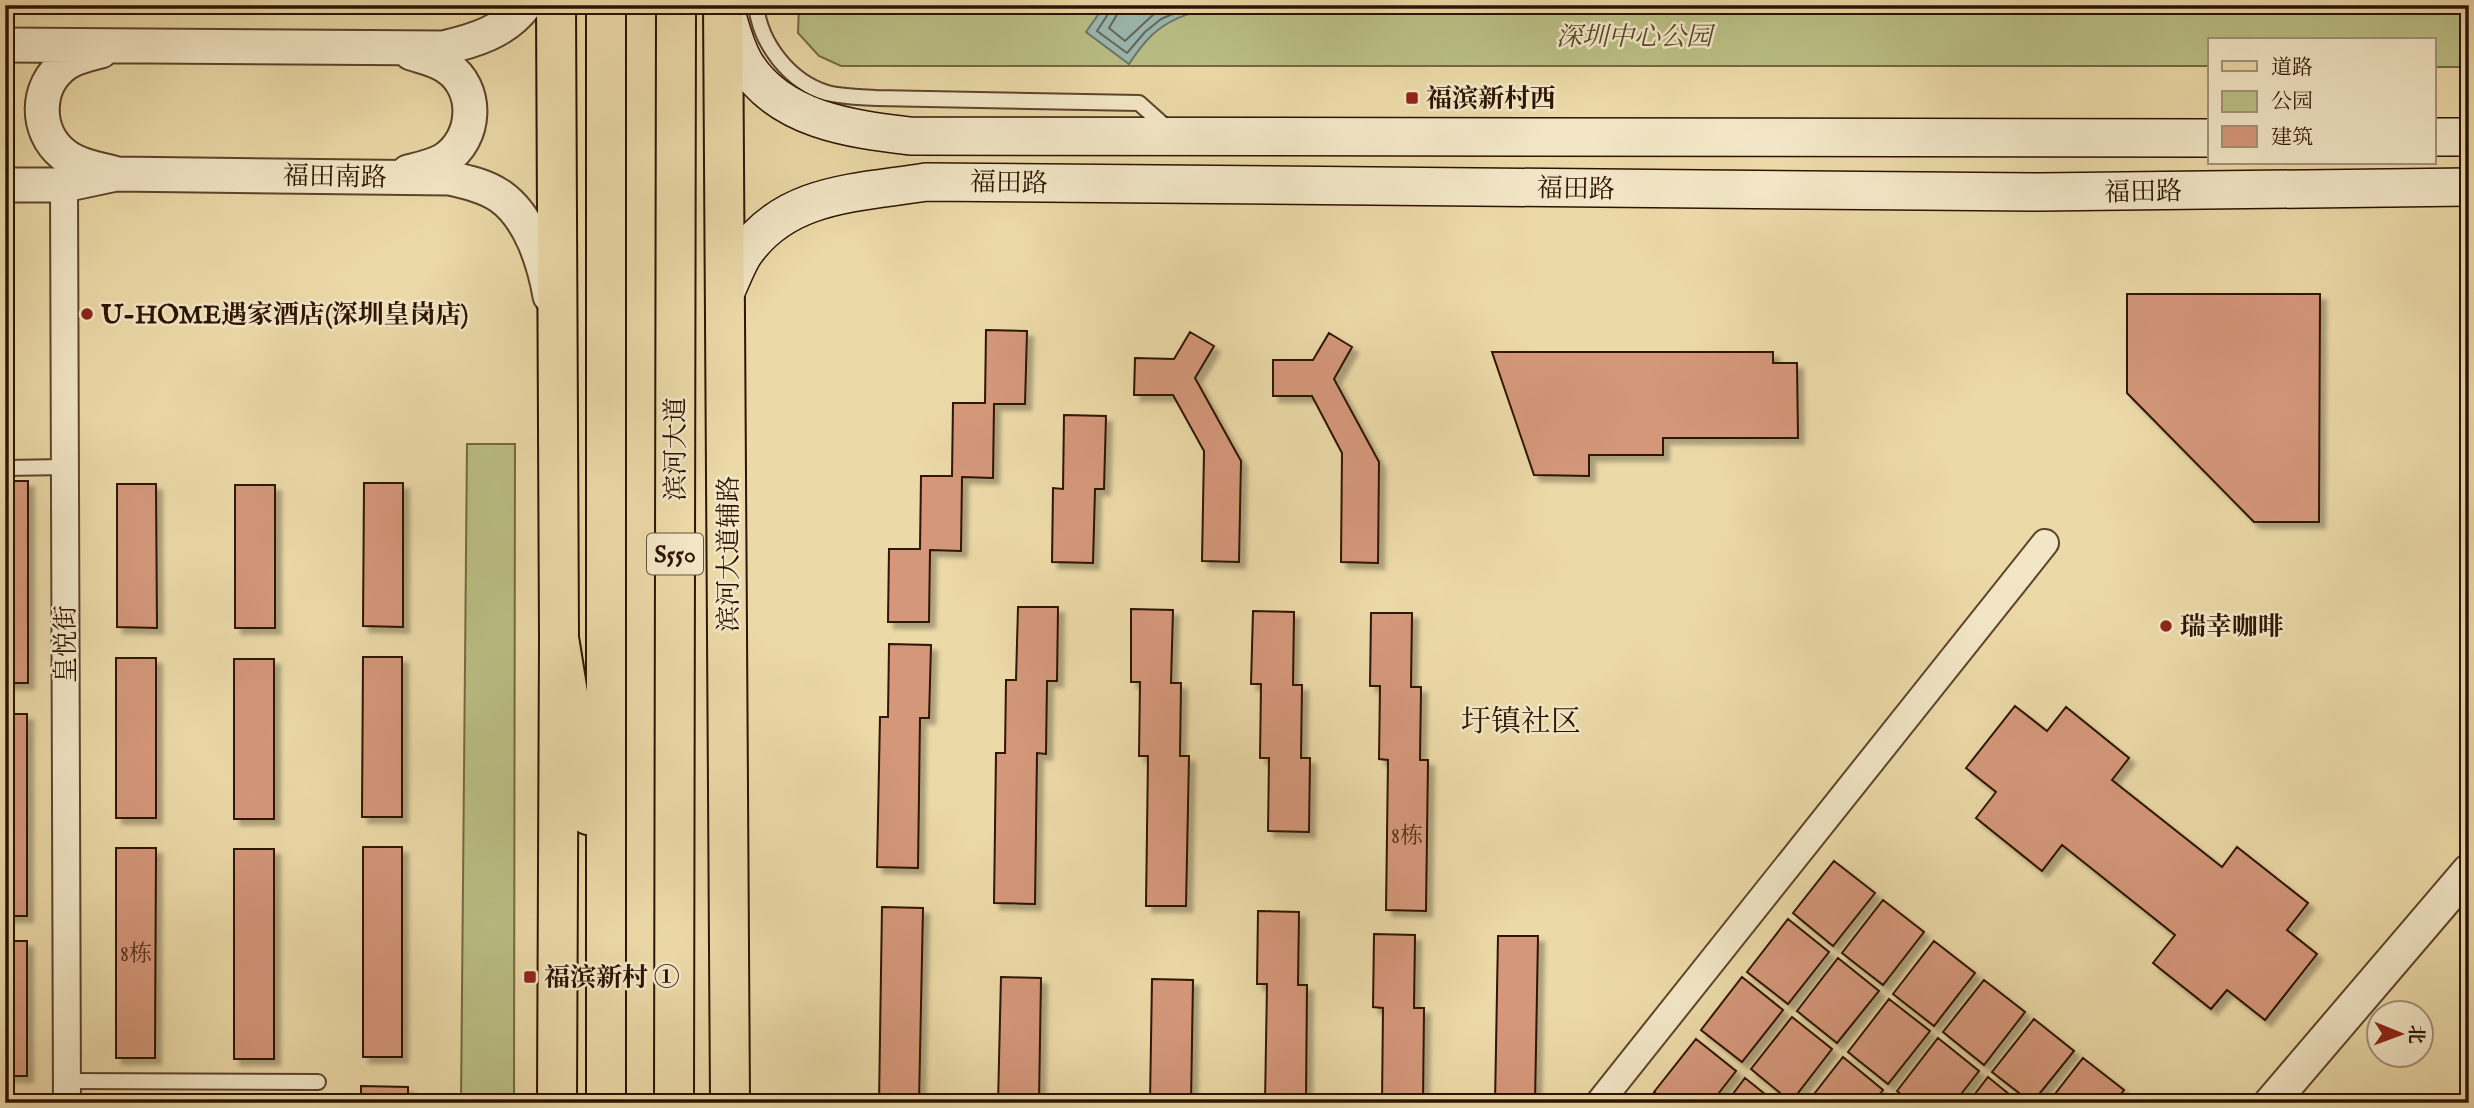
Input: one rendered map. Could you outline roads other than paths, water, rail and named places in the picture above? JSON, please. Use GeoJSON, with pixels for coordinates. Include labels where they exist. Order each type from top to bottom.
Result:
{"type":"FeatureCollection","features":[{"type":"Feature","properties":{"kind":"main road"},"geometry":{"type":"LineString","coordinates":[[556,5],[559,344],[557,1103]]}},
{"type":"Feature","properties":{"kind":"main road"},"geometry":{"type":"LineString","coordinates":[[606,5],[606,1103]]}},
{"type":"Feature","properties":{"kind":"main road","name":"滨河大道"},"geometry":{"type":"LineString","coordinates":[[674,1103],[677,5]]}},
{"type":"Feature","properties":{"kind":"main road","name":"福田路"},"geometry":{"type":"LineString","coordinates":[[724,5],[745,64],[761,85],[785,103],[836,124],[910,136],[2208,138]]}},
{"type":"Feature","properties":{"kind":"main road","name":"滨河大道辅路"},"geometry":{"type":"LineString","coordinates":[[724,5],[730,1103]]}},
{"type":"Feature","properties":{"kind":"main road"},"geometry":{"type":"LineString","coordinates":[[2436,137],[2469,137]]}},
{"type":"Feature","properties":{"kind":"main road","name":"福田路"},"geometry":{"type":"LineString","coordinates":[[727,289],[743,255],[765,230],[787,212],[812,201],[926,182],[2050,192],[2469,187]]}},
{"type":"Feature","properties":{"kind":"main road"},"geometry":{"type":"LineString","coordinates":[[559,638],[607,933]]}},
{"type":"Feature","properties":{"kind":"street"},"geometry":{"type":"LineString","coordinates":[[5,45],[443,48],[473,41],[499,29],[525,5]]}},
{"type":"Feature","properties":{"kind":"street"},"geometry":{"type":"LineString","coordinates":[[116,174],[81,164],[65,156],[52,143],[43,127],[41,108],[45,89],[54,75],[66,64],[81,56],[117,46]]}},
{"type":"Feature","properties":{"kind":"street"},"geometry":{"type":"LineString","coordinates":[[391,48],[433,59],[449,68],[461,80],[469,97],[471,116],[458,149],[445,160],[392,176]]}},
{"type":"Feature","properties":{"kind":"street","name":"福田南路"},"geometry":{"type":"LineString","coordinates":[[5,185],[64,185],[116,174],[392,176],[450,178],[477,184],[502,197],[523,220],[537,250],[548,285],[559,344]]}},
{"type":"Feature","properties":{"kind":"street","name":"皇悦街"},"geometry":{"type":"LineString","coordinates":[[64,185],[67,1092]]}},
{"type":"Feature","properties":{"kind":"street"},"geometry":{"type":"LineString","coordinates":[[1599,1103],[2045,543]]}},
{"type":"Feature","properties":{"kind":"street"},"geometry":{"type":"LineString","coordinates":[[2271,1103],[2469,871]]}},
{"type":"Feature","properties":{"kind":"lane"},"geometry":{"type":"LineString","coordinates":[[756,5],[766,38],[777,57],[799,80],[826,93],[876,98],[1139,103],[1177,137]]}},
{"type":"Feature","properties":{"kind":"lane"},"geometry":{"type":"LineString","coordinates":[[5,468],[65,467]]}},
{"type":"Feature","properties":{"kind":"lane"},"geometry":{"type":"LineString","coordinates":[[67,1092],[318,1082]]}},
{"type":"Feature","properties":{"kind":"water"},"geometry":{"type":"Polygon","coordinates":[[[1105,5],[1254,5],[1212,8],[1172,21],[1149,38],[1129,64],[1086,32],[1105,5]]]}},
{"type":"Feature","properties":{"kind":"place","name":"福滨新村西"},"geometry":{"type":"Point","coordinates":[1412,98]}},
{"type":"Feature","properties":{"kind":"place","name":"U-HOME遇家酒店(深圳皇岗店)"},"geometry":{"type":"Point","coordinates":[87,314]}},
{"type":"Feature","properties":{"kind":"place","name":"瑞幸咖啡"},"geometry":{"type":"Point","coordinates":[2166,626]}},
{"type":"Feature","properties":{"kind":"place","name":"福滨新村 ①"},"geometry":{"type":"Point","coordinates":[530,977]}},
{"type":"Feature","properties":{"kind":"district","name":"圩镇社区"},"geometry":{"type":"Point","coordinates":[1521,721]}},
{"type":"Feature","properties":{"kind":"park label","name":"深圳中心公园"},"geometry":{"type":"Point","coordinates":[1634,36]}}]}
